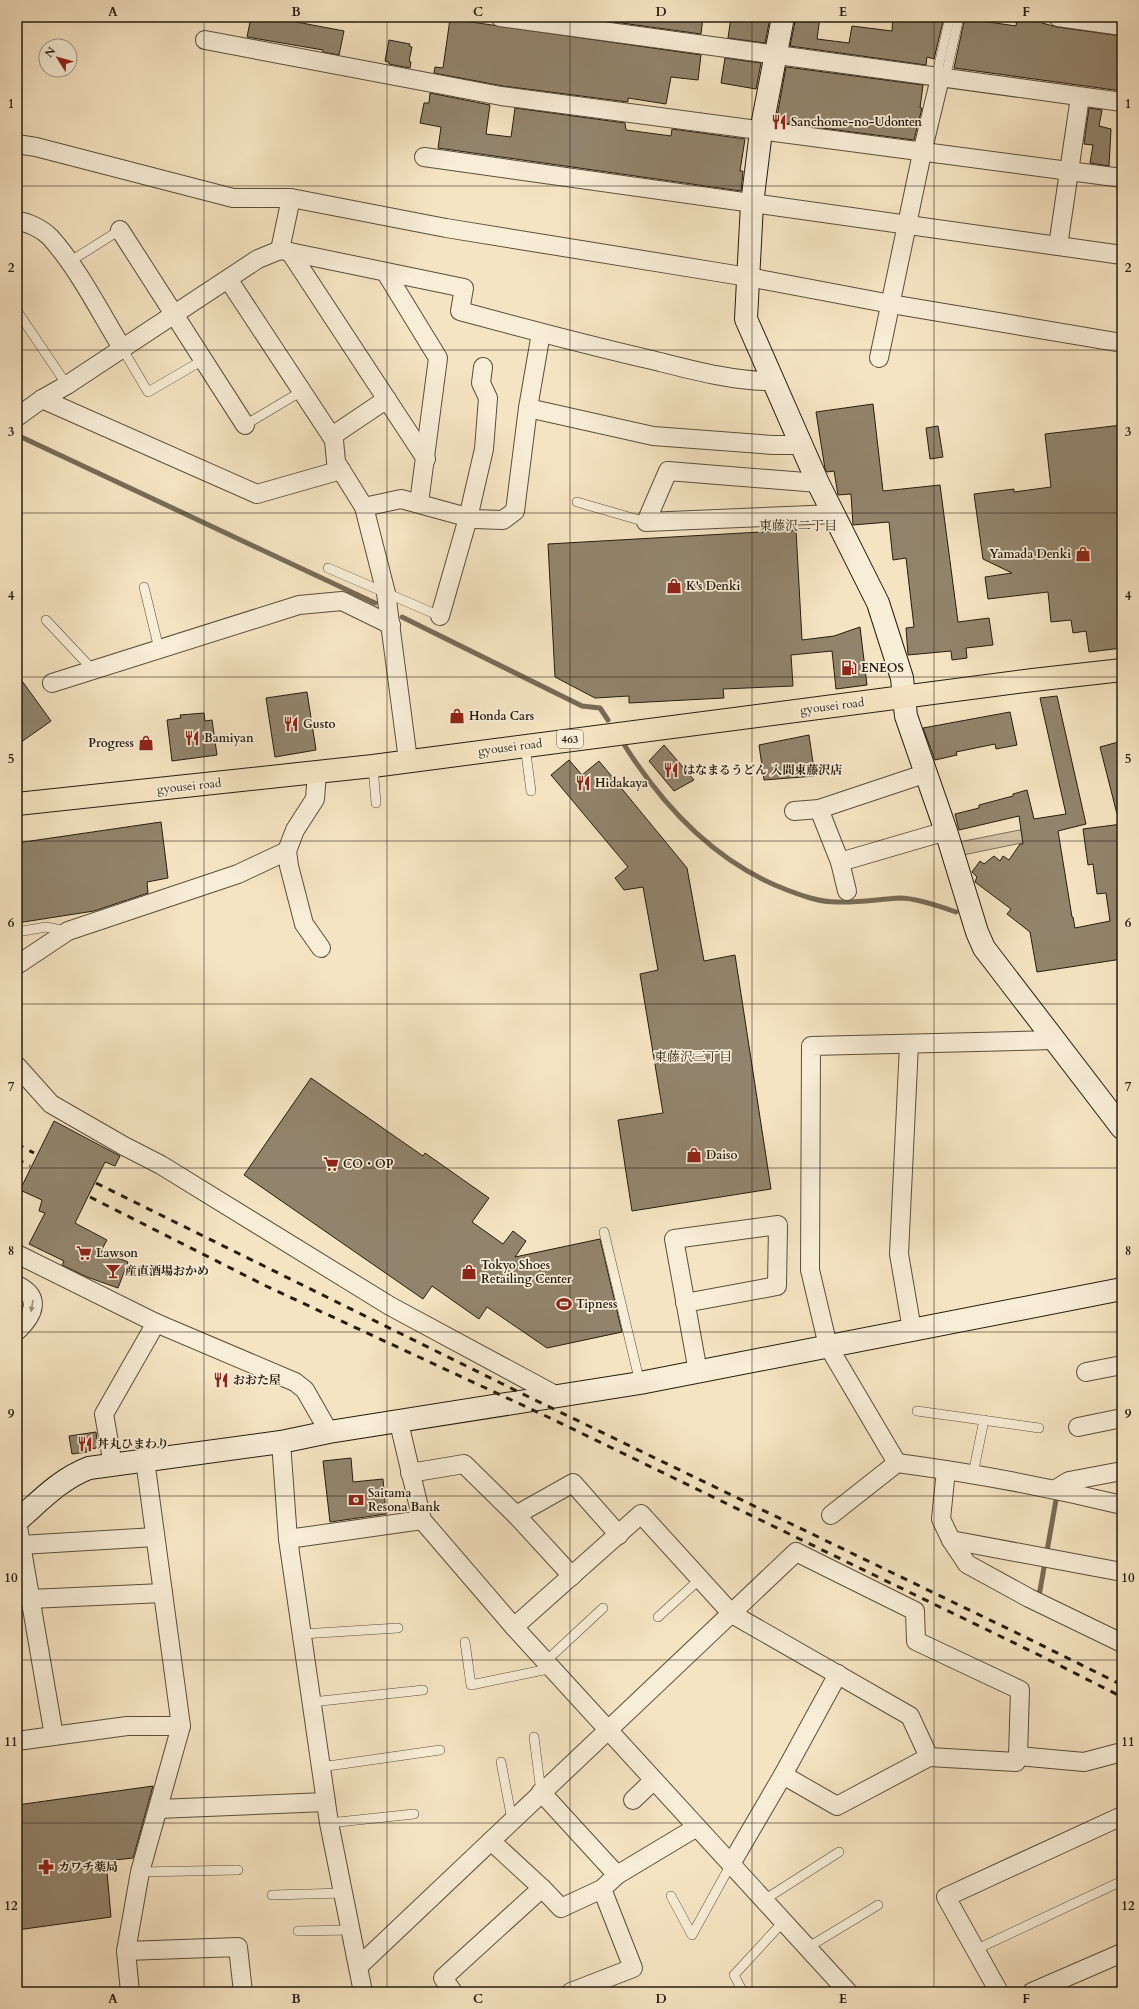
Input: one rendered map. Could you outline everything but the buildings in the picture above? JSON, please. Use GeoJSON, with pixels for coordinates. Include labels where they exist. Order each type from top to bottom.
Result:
{"type":"FeatureCollection","features":[{"type":"Feature","properties":{"kind":"highway","name":"gyousei road"},"geometry":{"type":"LineString","coordinates":[[17,804],[373,766],[525,745],[1122,670]]}},
{"type":"Feature","properties":{"kind":"street"},"geometry":{"type":"LineString","coordinates":[[500,17],[1122,102]]}},
{"type":"Feature","properties":{"kind":"street"},"geometry":{"type":"LineString","coordinates":[[784,17],[775,55],[762,131],[752,204],[746,319],[818,483],[835,514],[878,603],[902,678],[906,716],[927,773],[977,932],[984,948],[1122,1128]]}},
{"type":"Feature","properties":{"kind":"street"},"geometry":{"type":"LineString","coordinates":[[1058,17],[1122,26]]}},
{"type":"Feature","properties":{"kind":"street"},"geometry":{"type":"LineString","coordinates":[[205,40],[500,96],[922,153],[1122,178]]}},
{"type":"Feature","properties":{"kind":"street"},"geometry":{"type":"LineString","coordinates":[[879,358],[922,153],[940,78]]}},
{"type":"Feature","properties":{"kind":"street"},"geometry":{"type":"LineString","coordinates":[[1058,246],[1080,97]]}},
{"type":"Feature","properties":{"kind":"street"},"geometry":{"type":"LineString","coordinates":[[17,144],[233,198],[291,198],[446,228],[748,277],[891,304],[1122,343]]}},
{"type":"Feature","properties":{"kind":"street"},"geometry":{"type":"LineString","coordinates":[[424,157],[1122,255]]}},
{"type":"Feature","properties":{"kind":"street"},"geometry":{"type":"LineString","coordinates":[[291,198],[285,251],[387,399],[426,459]]}},
{"type":"Feature","properties":{"kind":"street"},"geometry":{"type":"LineString","coordinates":[[17,221],[26,222],[49,236],[70,262],[122,348]]}},
{"type":"Feature","properties":{"kind":"street"},"geometry":{"type":"LineString","coordinates":[[120,230],[245,425]]}},
{"type":"Feature","properties":{"kind":"street"},"geometry":{"type":"LineString","coordinates":[[17,417],[42,399],[258,259],[285,251],[464,288],[460,311],[541,333],[678,366],[757,381],[772,381]]}},
{"type":"Feature","properties":{"kind":"street"},"geometry":{"type":"LineString","coordinates":[[386,273],[438,358],[426,459],[419,503]]}},
{"type":"Feature","properties":{"kind":"street"},"geometry":{"type":"LineString","coordinates":[[228,279],[332,436],[334,440],[336,462],[364,506],[386,593],[408,760]]}},
{"type":"Feature","properties":{"kind":"street"},"geometry":{"type":"LineString","coordinates":[[364,506],[401,499],[468,518],[503,520],[515,511],[528,408],[541,333]]}},
{"type":"Feature","properties":{"kind":"street"},"geometry":{"type":"LineString","coordinates":[[440,616],[468,518],[484,449],[488,398],[481,383],[483,367]]}},
{"type":"Feature","properties":{"kind":"street"},"geometry":{"type":"LineString","coordinates":[[42,399],[257,494],[341,470]]}},
{"type":"Feature","properties":{"kind":"street"},"geometry":{"type":"LineString","coordinates":[[332,436],[387,399]]}},
{"type":"Feature","properties":{"kind":"street"},"geometry":{"type":"LineString","coordinates":[[528,408],[653,436],[773,445],[801,445]]}},
{"type":"Feature","properties":{"kind":"street"},"geometry":{"type":"LineString","coordinates":[[818,483],[668,471],[646,522],[835,514]]}},
{"type":"Feature","properties":{"kind":"street"},"geometry":{"type":"LineString","coordinates":[[52,683],[298,605],[342,600],[391,625]]}},
{"type":"Feature","properties":{"kind":"street"},"geometry":{"type":"LineString","coordinates":[[317,772],[315,799],[295,830],[287,850],[289,866],[304,924],[321,948]]}},
{"type":"Feature","properties":{"kind":"street"},"geometry":{"type":"LineString","coordinates":[[794,811],[819,809],[927,773]]}},
{"type":"Feature","properties":{"kind":"street"},"geometry":{"type":"LineString","coordinates":[[819,809],[840,862],[847,891]]}},
{"type":"Feature","properties":{"kind":"street"},"geometry":{"type":"LineString","coordinates":[[840,862],[946,831]]}},
{"type":"Feature","properties":{"kind":"street"},"geometry":{"type":"LineString","coordinates":[[17,965],[68,931],[238,874],[287,850]]}},
{"type":"Feature","properties":{"kind":"street"},"geometry":{"type":"LineString","coordinates":[[897,1463],[828,1346],[810,1270],[810,1046],[1054,1040]]}},
{"type":"Feature","properties":{"kind":"street"},"geometry":{"type":"LineString","coordinates":[[909,1044],[898,1254],[912,1330]]}},
{"type":"Feature","properties":{"kind":"street"},"geometry":{"type":"LineString","coordinates":[[17,1066],[51,1104],[124,1146],[161,1165],[390,1306],[559,1397]]}},
{"type":"Feature","properties":{"kind":"street"},"geometry":{"type":"LineString","coordinates":[[685,1303],[777,1286],[778,1225],[674,1239],[685,1303],[698,1372]]}},
{"type":"Feature","properties":{"kind":"street"},"geometry":{"type":"LineString","coordinates":[[17,1254],[156,1323],[295,1382],[305,1390],[329,1432]]}},
{"type":"Feature","properties":{"kind":"street"},"geometry":{"type":"LineString","coordinates":[[17,1285],[27,1290],[33,1299],[33,1310],[24,1325],[17,1331]]}},
{"type":"Feature","properties":{"kind":"street"},"geometry":{"type":"LineString","coordinates":[[54,1736],[17,1521],[48,1492],[74,1474],[90,1468],[281,1442],[329,1432],[399,1423],[640,1383],[1122,1289]]}},
{"type":"Feature","properties":{"kind":"street"},"geometry":{"type":"LineString","coordinates":[[113,1465],[104,1414],[156,1323]]}},
{"type":"Feature","properties":{"kind":"street"},"geometry":{"type":"LineString","coordinates":[[1086,1372],[1122,1365]]}},
{"type":"Feature","properties":{"kind":"street"},"geometry":{"type":"LineString","coordinates":[[1078,1427],[1122,1418]]}},
{"type":"Feature","properties":{"kind":"street"},"geometry":{"type":"LineString","coordinates":[[399,1423],[422,1520],[514,1627],[848,1992]]}},
{"type":"Feature","properties":{"kind":"street"},"geometry":{"type":"LineString","coordinates":[[281,1442],[288,1539],[326,1802],[363,1992]]}},
{"type":"Feature","properties":{"kind":"street"},"geometry":{"type":"LineString","coordinates":[[130,1992],[126,1951],[140,1872],[181,1726],[145,1460]]}},
{"type":"Feature","properties":{"kind":"street"},"geometry":{"type":"LineString","coordinates":[[831,1515],[897,1463],[973,1474],[1056,1489],[1122,1506]]}},
{"type":"Feature","properties":{"kind":"street"},"geometry":{"type":"LineString","coordinates":[[410,1473],[464,1464],[516,1515],[572,1576]]}},
{"type":"Feature","properties":{"kind":"street"},"geometry":{"type":"LineString","coordinates":[[946,1470],[941,1519],[950,1540],[968,1564],[1029,1598],[1122,1643]]}},
{"type":"Feature","properties":{"kind":"street"},"geometry":{"type":"LineString","coordinates":[[1056,1489],[1069,1481],[1122,1471]]}},
{"type":"Feature","properties":{"kind":"street"},"geometry":{"type":"LineString","coordinates":[[516,1515],[573,1484],[619,1535]]}},
{"type":"Feature","properties":{"kind":"street"},"geometry":{"type":"LineString","coordinates":[[514,1627],[641,1514],[732,1614],[910,1716],[929,1757]]}},
{"type":"Feature","properties":{"kind":"street"},"geometry":{"type":"LineString","coordinates":[[288,1539],[422,1520]]}},
{"type":"Feature","properties":{"kind":"street"},"geometry":{"type":"LineString","coordinates":[[21,1545],[155,1537]]}},
{"type":"Feature","properties":{"kind":"street"},"geometry":{"type":"LineString","coordinates":[[950,1540],[1122,1572]]}},
{"type":"Feature","properties":{"kind":"street"},"geometry":{"type":"LineString","coordinates":[[359,1966],[608,1728],[732,1614],[796,1552],[914,1611],[916,1641],[1020,1690],[1018,1756],[1016,1762],[929,1757],[837,1806],[783,1775]]}},
{"type":"Feature","properties":{"kind":"street"},"geometry":{"type":"LineString","coordinates":[[30,1599],[163,1593]]}},
{"type":"Feature","properties":{"kind":"street"},"geometry":{"type":"LineString","coordinates":[[731,1864],[783,1775],[838,1674]]}},
{"type":"Feature","properties":{"kind":"street"},"geometry":{"type":"LineString","coordinates":[[17,1741],[128,1726],[181,1726]]}},
{"type":"Feature","properties":{"kind":"street"},"geometry":{"type":"LineString","coordinates":[[1018,1756],[1084,1762],[1122,1752]]}},
{"type":"Feature","properties":{"kind":"street"},"geometry":{"type":"LineString","coordinates":[[633,1800],[654,1780]]}},
{"type":"Feature","properties":{"kind":"street"},"geometry":{"type":"LineString","coordinates":[[541,1792],[618,1875]]}},
{"type":"Feature","properties":{"kind":"street"},"geometry":{"type":"LineString","coordinates":[[158,1809],[326,1802]]}},
{"type":"Feature","properties":{"kind":"street"},"geometry":{"type":"LineString","coordinates":[[1000,1992],[946,1897],[1122,1816]]}},
{"type":"Feature","properties":{"kind":"street"},"geometry":{"type":"LineString","coordinates":[[491,1841],[542,1888],[561,1908],[602,1889],[618,1875],[697,1827]]}},
{"type":"Feature","properties":{"kind":"street"},"geometry":{"type":"LineString","coordinates":[[453,1992],[443,1978],[542,1888]]}},
{"type":"Feature","properties":{"kind":"street"},"geometry":{"type":"LineString","coordinates":[[571,1992],[633,1968],[602,1889]]}},
{"type":"Feature","properties":{"kind":"street"},"geometry":{"type":"LineString","coordinates":[[126,1951],[238,1948],[243,1992]]}},
{"type":"Feature","properties":{"kind":"street"},"geometry":{"type":"LineString","coordinates":[[1032,1992],[1122,1953]]}},
{"type":"Feature","properties":{"kind":"lane"},"geometry":{"type":"LineString","coordinates":[[940,78],[938,69],[950,17]]}},
{"type":"Feature","properties":{"kind":"lane"},"geometry":{"type":"LineString","coordinates":[[940,78],[947,70],[959,17]]}},
{"type":"Feature","properties":{"kind":"lane"},"geometry":{"type":"LineString","coordinates":[[70,262],[120,230]]}},
{"type":"Feature","properties":{"kind":"lane"},"geometry":{"type":"LineString","coordinates":[[17,311],[21,324],[67,384]]}},
{"type":"Feature","properties":{"kind":"lane"},"geometry":{"type":"LineString","coordinates":[[122,348],[148,392],[203,360]]}},
{"type":"Feature","properties":{"kind":"lane"},"geometry":{"type":"LineString","coordinates":[[245,425],[302,390]]}},
{"type":"Feature","properties":{"kind":"lane"},"geometry":{"type":"LineString","coordinates":[[577,502],[646,522]]}},
{"type":"Feature","properties":{"kind":"lane"},"geometry":{"type":"LineString","coordinates":[[328,568],[440,616]]}},
{"type":"Feature","properties":{"kind":"lane"},"geometry":{"type":"LineString","coordinates":[[144,587],[159,649]]}},
{"type":"Feature","properties":{"kind":"lane"},"geometry":{"type":"LineString","coordinates":[[46,620],[93,670]]}},
{"type":"Feature","properties":{"kind":"lane"},"geometry":{"type":"LineString","coordinates":[[525,745],[531,792]]}},
{"type":"Feature","properties":{"kind":"lane"},"geometry":{"type":"LineString","coordinates":[[373,766],[376,803]]}},
{"type":"Feature","properties":{"kind":"lane"},"geometry":{"type":"LineString","coordinates":[[17,932],[46,927],[68,931]]}},
{"type":"Feature","properties":{"kind":"lane"},"geometry":{"type":"LineString","coordinates":[[604,1232],[640,1383]]}},
{"type":"Feature","properties":{"kind":"lane"},"geometry":{"type":"LineString","coordinates":[[917,1411],[1039,1428]]}},
{"type":"Feature","properties":{"kind":"lane"},"geometry":{"type":"LineString","coordinates":[[973,1474],[984,1420]]}},
{"type":"Feature","properties":{"kind":"lane"},"geometry":{"type":"LineString","coordinates":[[658,1617],[700,1579]]}},
{"type":"Feature","properties":{"kind":"lane"},"geometry":{"type":"LineString","coordinates":[[465,1642],[471,1685],[549,1665],[602,1608]]}},
{"type":"Feature","properties":{"kind":"lane"},"geometry":{"type":"LineString","coordinates":[[302,1634],[398,1628]]}},
{"type":"Feature","properties":{"kind":"lane"},"geometry":{"type":"LineString","coordinates":[[312,1702],[423,1690]]}},
{"type":"Feature","properties":{"kind":"lane"},"geometry":{"type":"LineString","coordinates":[[534,1737],[541,1792]]}},
{"type":"Feature","properties":{"kind":"lane"},"geometry":{"type":"LineString","coordinates":[[321,1767],[440,1750]]}},
{"type":"Feature","properties":{"kind":"lane"},"geometry":{"type":"LineString","coordinates":[[501,1762],[512,1820]]}},
{"type":"Feature","properties":{"kind":"lane"},"geometry":{"type":"LineString","coordinates":[[330,1823],[414,1814]]}},
{"type":"Feature","properties":{"kind":"lane"},"geometry":{"type":"LineString","coordinates":[[764,1900],[839,1852]]}},
{"type":"Feature","properties":{"kind":"lane"},"geometry":{"type":"LineString","coordinates":[[671,1896],[692,1935],[731,1864]]}},
{"type":"Feature","properties":{"kind":"lane"},"geometry":{"type":"LineString","coordinates":[[140,1872],[238,1870]]}},
{"type":"Feature","properties":{"kind":"lane"},"geometry":{"type":"LineString","coordinates":[[975,1950],[1122,1881]]}},
{"type":"Feature","properties":{"kind":"lane"},"geometry":{"type":"LineString","coordinates":[[272,1895],[344,1893]]}},
{"type":"Feature","properties":{"kind":"lane"},"geometry":{"type":"LineString","coordinates":[[808,1948],[878,1905]]}},
{"type":"Feature","properties":{"kind":"lane"},"geometry":{"type":"LineString","coordinates":[[743,1992],[734,1975],[783,1922]]}},
{"type":"Feature","properties":{"kind":"lane"},"geometry":{"type":"LineString","coordinates":[[298,1931],[351,1930]]}},
{"type":"Feature","properties":{"kind":"shaded area"},"geometry":{"type":"Polygon","coordinates":[[[1040,826],[1041,839],[963,855],[959,842],[1040,826]]]}},
{"type":"Feature","properties":{"kind":"waterway"},"geometry":{"type":"LineString","coordinates":[[17,435],[375,603]]}},
{"type":"Feature","properties":{"kind":"waterway"},"geometry":{"type":"LineString","coordinates":[[402,617],[582,706],[600,708],[608,720]]}},
{"type":"Feature","properties":{"kind":"waterway"},"geometry":{"type":"LineString","coordinates":[[625,746],[657,791],[694,832],[737,865],[761,879],[787,890],[824,901],[853,902],[906,898],[956,912]]}},
{"type":"Feature","properties":{"kind":"waterway"},"geometry":{"type":"LineString","coordinates":[[1039,1596],[1056,1500]]}},
{"type":"Feature","properties":{"kind":"railway"},"geometry":{"type":"LineString","coordinates":[[17,1144],[34,1153]]}},
{"type":"Feature","properties":{"kind":"railway"},"geometry":{"type":"LineString","coordinates":[[17,1159],[30,1166]]}},
{"type":"Feature","properties":{"kind":"railway"},"geometry":{"type":"LineString","coordinates":[[96,1183],[535,1400],[1122,1685]]}},
{"type":"Feature","properties":{"kind":"railway"},"geometry":{"type":"LineString","coordinates":[[90,1197],[266,1286],[548,1417],[1039,1655],[1122,1697]]}},
{"type":"Feature","properties":{"kind":"place","name":"Sanchome-no-Udonten"},"geometry":{"type":"Point","coordinates":[779,122]}},
{"type":"Feature","properties":{"kind":"place","name":"Yamada Denki"},"geometry":{"type":"Point","coordinates":[1083,554]}},
{"type":"Feature","properties":{"kind":"place","name":"K's Denki"},"geometry":{"type":"Point","coordinates":[674,586]}},
{"type":"Feature","properties":{"kind":"place","name":"ENEOS"},"geometry":{"type":"Point","coordinates":[849,668]}},
{"type":"Feature","properties":{"kind":"place","name":"Honda Cars"},"geometry":{"type":"Point","coordinates":[457,716]}},
{"type":"Feature","properties":{"kind":"place","name":"Gusto"},"geometry":{"type":"Point","coordinates":[291,724]}},
{"type":"Feature","properties":{"kind":"place","name":"Bamiyan"},"geometry":{"type":"Point","coordinates":[192,738]}},
{"type":"Feature","properties":{"kind":"place","name":"Progress"},"geometry":{"type":"Point","coordinates":[146,743]}},
{"type":"Feature","properties":{"kind":"place","name":"はなまるうどん 入間東藤沢店"},"geometry":{"type":"Point","coordinates":[671,770]}},
{"type":"Feature","properties":{"kind":"place","name":"Hidakaya"},"geometry":{"type":"Point","coordinates":[583,783]}},
{"type":"Feature","properties":{"kind":"place","name":"Daiso"},"geometry":{"type":"Point","coordinates":[694,1155]}},
{"type":"Feature","properties":{"kind":"place","name":"CO・OP"},"geometry":{"type":"Point","coordinates":[331,1164]}},
{"type":"Feature","properties":{"kind":"place","name":"Lawson"},"geometry":{"type":"Point","coordinates":[84,1253]}},
{"type":"Feature","properties":{"kind":"place","name":"産直酒場おかめ"},"geometry":{"type":"Point","coordinates":[113,1271]}},
{"type":"Feature","properties":{"kind":"place","name":"Tokyo Shoes Retailing Center"},"geometry":{"type":"Point","coordinates":[469,1272]}},
{"type":"Feature","properties":{"kind":"place","name":"Tipness"},"geometry":{"type":"Point","coordinates":[564,1304]}},
{"type":"Feature","properties":{"kind":"place","name":"おおた屋"},"geometry":{"type":"Point","coordinates":[221,1380]}},
{"type":"Feature","properties":{"kind":"place","name":"丼丸ひまわり"},"geometry":{"type":"Point","coordinates":[85,1444]}},
{"type":"Feature","properties":{"kind":"place","name":"Saitama Resona Bank"},"geometry":{"type":"Point","coordinates":[356,1500]}},
{"type":"Feature","properties":{"kind":"place","name":"カワチ薬局"},"geometry":{"type":"Point","coordinates":[46,1867]}},
{"type":"Feature","properties":{"kind":"district","name":"東藤沢二丁目"},"geometry":{"type":"Point","coordinates":[798,525]}},
{"type":"Feature","properties":{"kind":"district","name":"東藤沢三丁目"},"geometry":{"type":"Point","coordinates":[693,1056]}}]}
